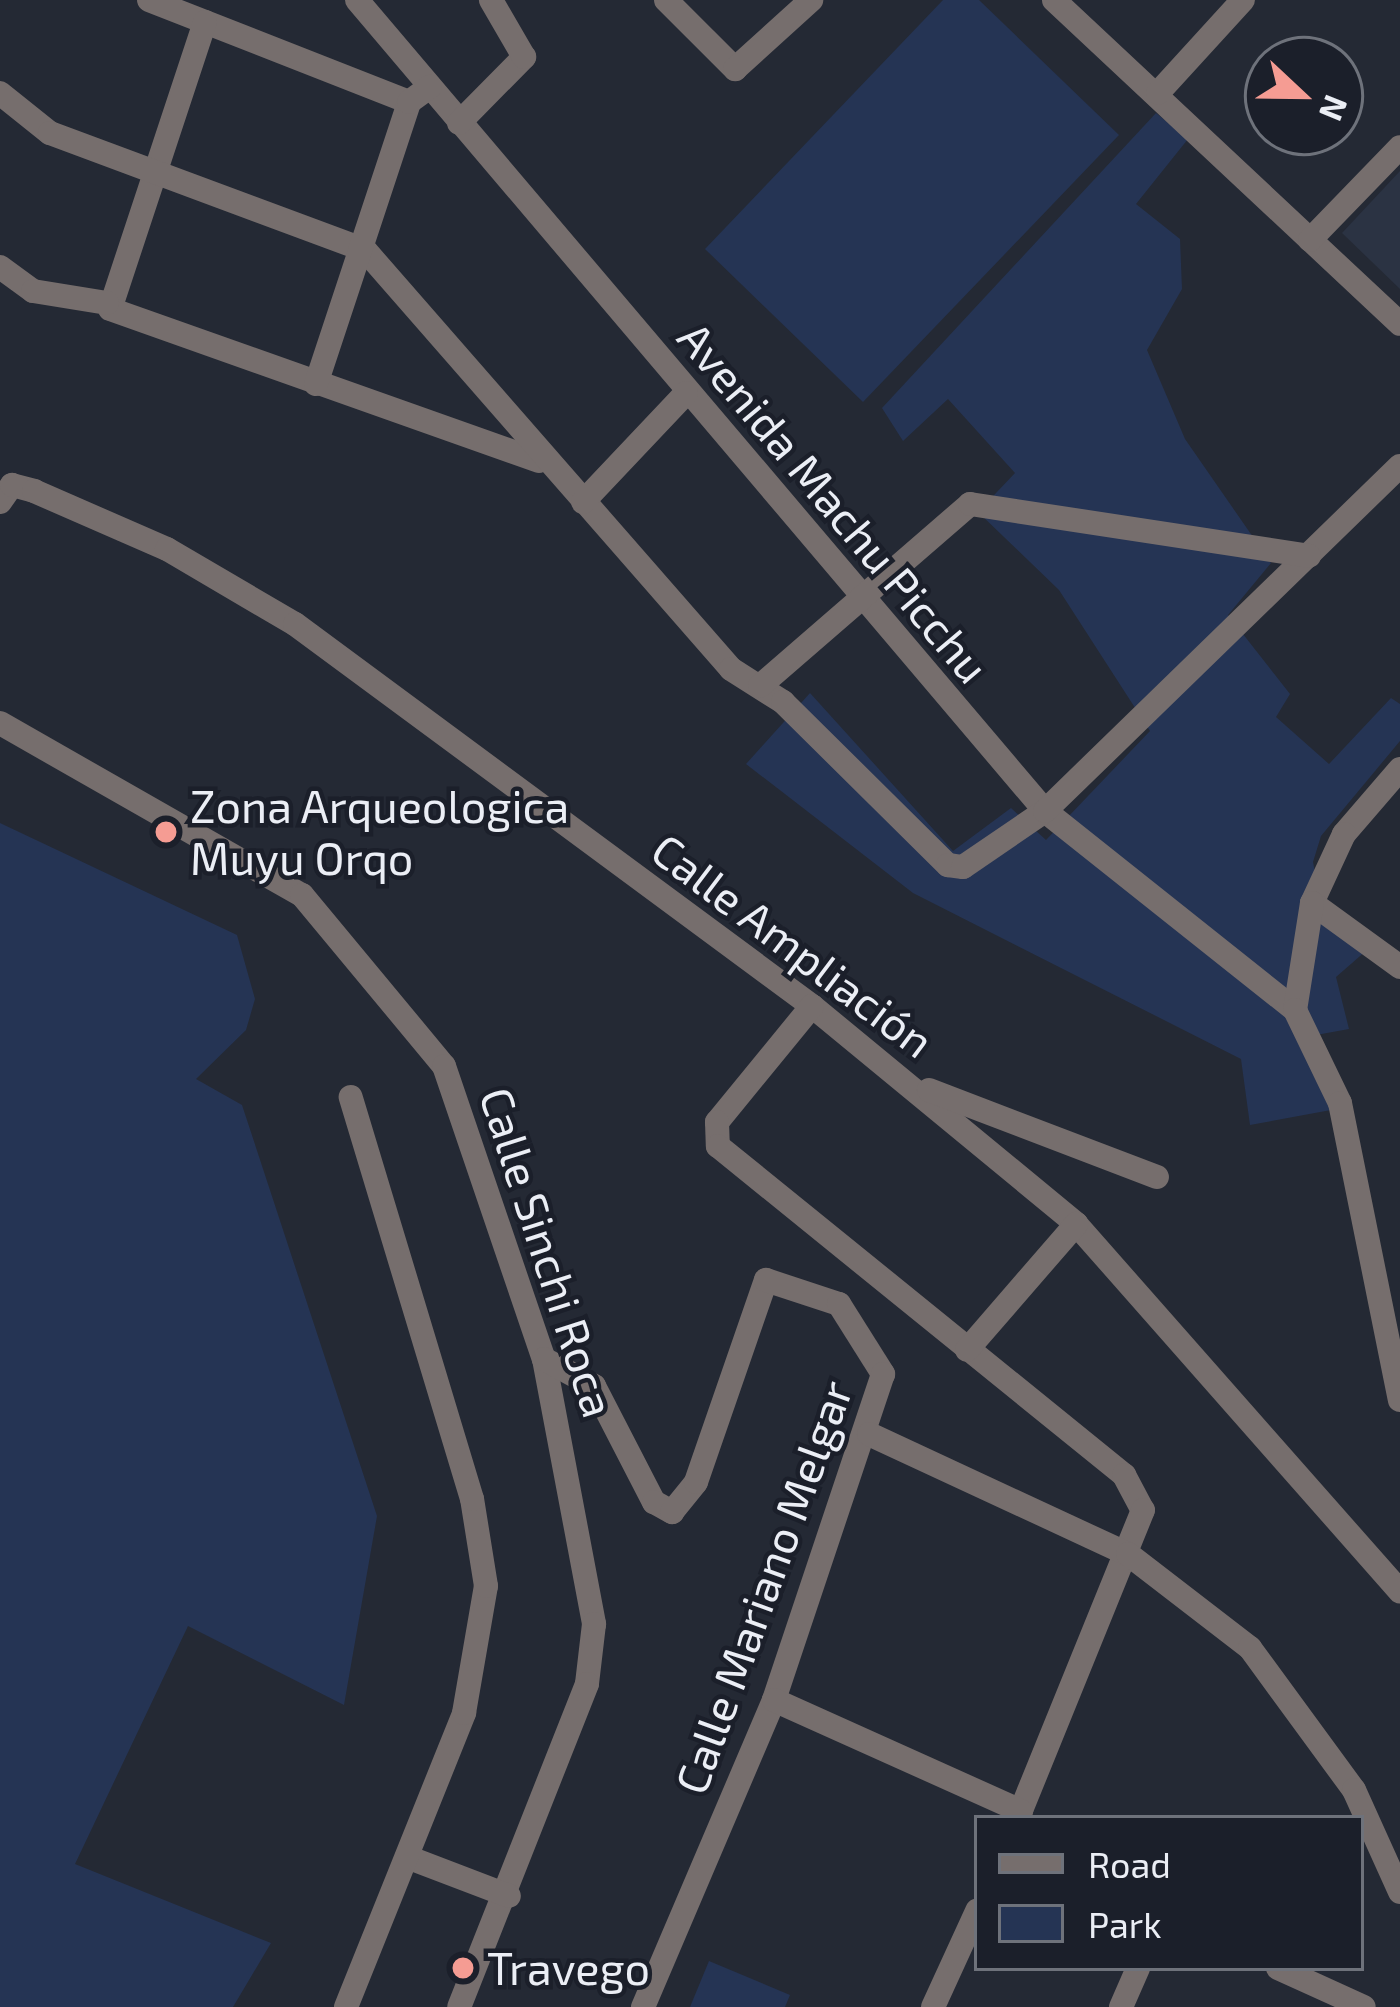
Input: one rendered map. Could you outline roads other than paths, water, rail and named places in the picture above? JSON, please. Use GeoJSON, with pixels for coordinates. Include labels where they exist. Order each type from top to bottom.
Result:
{"type":"FeatureCollection","features":[{"type":"Feature","properties":{"kind":"street"},"geometry":{"type":"LineString","coordinates":[[149,0],[420,95],[316,384]]}},
{"type":"Feature","properties":{"kind":"street","name":"Avenida Machu Picchu"},"geometry":{"type":"LineString","coordinates":[[357,0],[420,95],[459,123],[859,599],[1045,811],[1295,1010]]}},
{"type":"Feature","properties":{"kind":"street"},"geometry":{"type":"LineString","coordinates":[[459,123],[524,57],[491,0]]}},
{"type":"Feature","properties":{"kind":"street"},"geometry":{"type":"LineString","coordinates":[[665,0],[735,69],[812,0]]}},
{"type":"Feature","properties":{"kind":"street"},"geometry":{"type":"LineString","coordinates":[[1054,0],[1400,324]]}},
{"type":"Feature","properties":{"kind":"street"},"geometry":{"type":"LineString","coordinates":[[1158,93],[1243,0]]}},
{"type":"Feature","properties":{"kind":"street"},"geometry":{"type":"LineString","coordinates":[[107,303],[205,22]]}},
{"type":"Feature","properties":{"kind":"street"},"geometry":{"type":"LineString","coordinates":[[0,93],[50,133],[156,168],[365,250],[544,463],[731,669],[760,686],[948,865],[963,867],[1045,811],[1400,466]]}},
{"type":"Feature","properties":{"kind":"street"},"geometry":{"type":"LineString","coordinates":[[1310,240],[1400,147]]}},
{"type":"Feature","properties":{"kind":"street"},"geometry":{"type":"LineString","coordinates":[[0,267],[33,291],[107,303],[316,384],[544,463]]}},
{"type":"Feature","properties":{"kind":"street"},"geometry":{"type":"LineString","coordinates":[[583,502],[686,394]]}},
{"type":"Feature","properties":{"kind":"street","name":"Calle Ampliación"},"geometry":{"type":"LineString","coordinates":[[11,490],[167,549],[295,624],[909,1082],[1076,1225],[1400,1592]]}},
{"type":"Feature","properties":{"kind":"street"},"geometry":{"type":"LineString","coordinates":[[760,686],[859,599],[984,503],[1309,556]]}},
{"type":"Feature","properties":{"kind":"street","name":"Calle Sinchi Roca"},"geometry":{"type":"LineString","coordinates":[[0,723],[302,895],[409,1017],[444,1066],[544,1359],[594,1624],[586,1684],[509,1896],[459,2007]]}},
{"type":"Feature","properties":{"kind":"street"},"geometry":{"type":"LineString","coordinates":[[1400,769],[1344,834],[1312,903],[1295,1010],[1340,1103],[1400,1400]]}},
{"type":"Feature","properties":{"kind":"street"},"geometry":{"type":"LineString","coordinates":[[1312,903],[1400,967]]}},
{"type":"Feature","properties":{"kind":"street"},"geometry":{"type":"LineString","coordinates":[[774,1700],[1020,1815],[1143,1510],[1124,1475],[967,1351],[712,1135],[812,1006]]}},
{"type":"Feature","properties":{"kind":"street"},"geometry":{"type":"LineString","coordinates":[[909,1082],[1157,1177]]}},
{"type":"Feature","properties":{"kind":"street"},"geometry":{"type":"LineString","coordinates":[[346,2007],[464,1713],[486,1586],[472,1499],[351,1097]]}},
{"type":"Feature","properties":{"kind":"street"},"geometry":{"type":"LineString","coordinates":[[967,1351],[1076,1225]]}},
{"type":"Feature","properties":{"kind":"street","name":"Calle Mariano Melgar"},"geometry":{"type":"LineString","coordinates":[[544,1359],[594,1386],[654,1502],[672,1511],[696,1482],[756,1289],[778,1279],[839,1304],[878,1357],[884,1383],[774,1700],[643,2007]]}},
{"type":"Feature","properties":{"kind":"street"},"geometry":{"type":"LineString","coordinates":[[869,1435],[1128,1554],[1250,1648],[1354,1790],[1400,1892]]}},
{"type":"Feature","properties":{"kind":"street"},"geometry":{"type":"LineString","coordinates":[[407,1858],[509,1896]]}},
{"type":"Feature","properties":{"kind":"street"},"geometry":{"type":"LineString","coordinates":[[933,2007],[974,1918]]}},
{"type":"Feature","properties":{"kind":"street"},"geometry":{"type":"LineString","coordinates":[[1120,2007],[1137,1971]]}},
{"type":"Feature","properties":{"kind":"street"},"geometry":{"type":"LineString","coordinates":[[1285,1971],[1364,2007]]}},
{"type":"Feature","properties":{"kind":"place","name":"Zona Arqueologica Muyu Orqo"},"geometry":{"type":"Point","coordinates":[166,832]}},
{"type":"Feature","properties":{"kind":"place","name":"Travego"},"geometry":{"type":"Point","coordinates":[463,1968]}}]}
